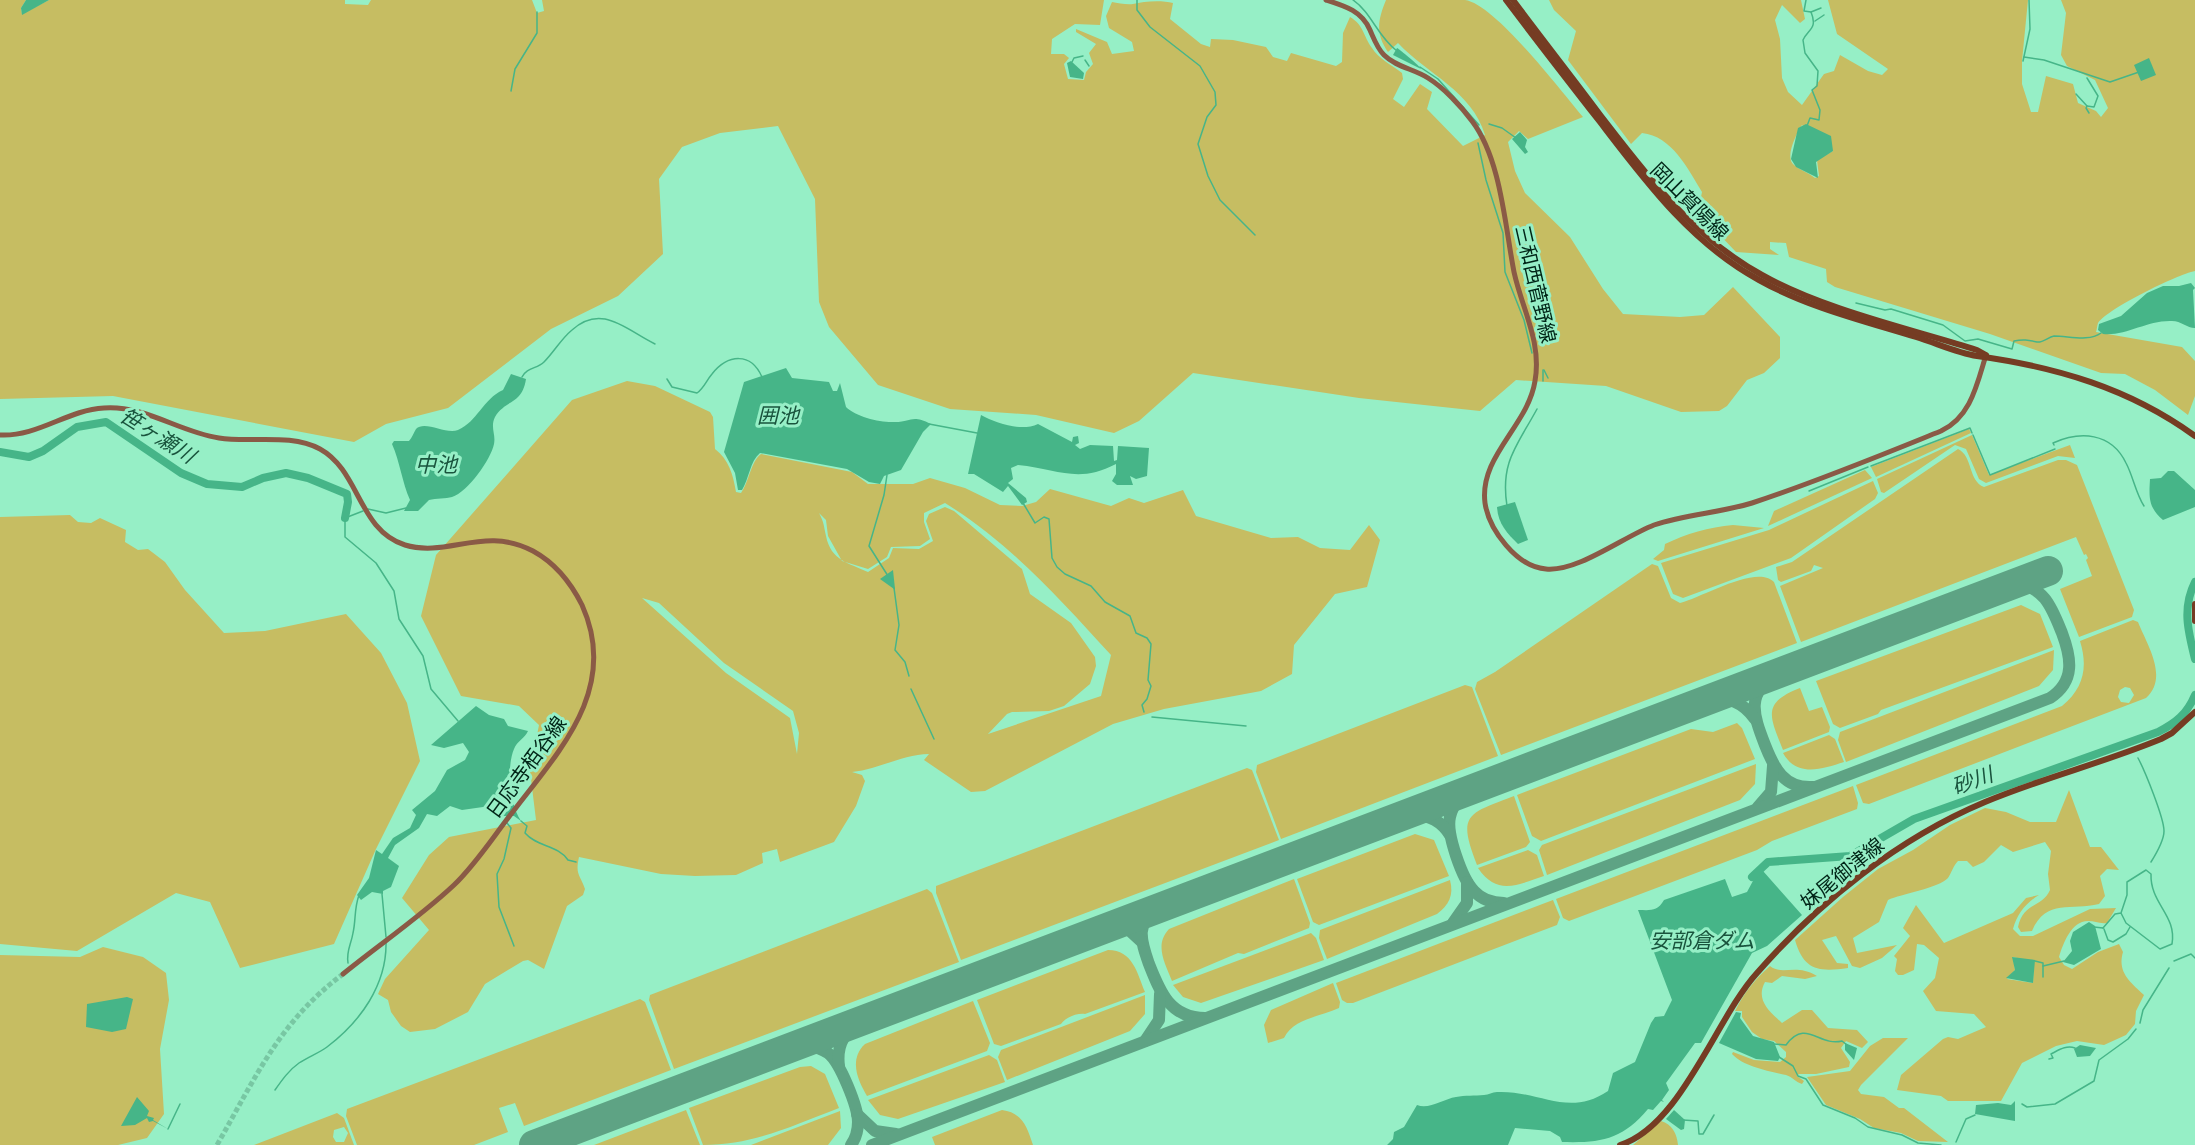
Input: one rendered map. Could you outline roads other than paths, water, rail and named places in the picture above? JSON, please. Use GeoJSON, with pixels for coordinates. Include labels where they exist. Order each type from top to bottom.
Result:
{"type":"FeatureCollection","features":[{"type":"Feature","properties":{"kind":"main road","name":"三和西菅野線"},"geometry":{"type":"LineString","coordinates":[[1326,0],[1358,13],[1367,22],[1377,47],[1386,57],[1429,79],[1442,90],[1471,119],[1486,148],[1505,215],[1515,273],[1532,328],[1537,364],[1529,405],[1494,460],[1486,482],[1485,501],[1489,516],[1500,534],[1517,557],[1530,566],[1548,570],[1565,567],[1648,528],[1677,518],[1753,502],[1949,427],[1966,410],[1986,356]]}},
{"type":"Feature","properties":{"kind":"main road","name":"岡山賀陽線"},"geometry":{"type":"LineString","coordinates":[[1506,0],[1658,197],[1689,229],[1724,258],[1759,280],[1797,298],[1966,352],[2040,366],[2084,378],[2123,395],[2195,436]]}},
{"type":"Feature","properties":{"kind":"main road","name":"岡山賀陽線"},"geometry":{"type":"LineString","coordinates":[[1513,0],[1662,194],[1693,226],[1727,254],[1762,276],[1800,293],[1977,350],[1986,356]]}},
{"type":"Feature","properties":{"kind":"main road","name":"日応寺栢谷線"},"geometry":{"type":"LineString","coordinates":[[0,435],[30,433],[86,411],[118,408],[145,413],[187,430],[220,438],[281,440],[309,445],[333,458],[349,479],[377,527],[398,542],[420,548],[483,539],[514,543],[546,559],[573,589],[585,613],[591,636],[592,681],[586,704],[573,729],[537,780],[455,884],[343,974]]}},
{"type":"Feature","properties":{"kind":"main road"},"geometry":{"type":"LineString","coordinates":[[2195,604],[2195,621]]}},
{"type":"Feature","properties":{"kind":"main road","name":"妹尾御津線"},"geometry":{"type":"LineString","coordinates":[[1620,1145],[1648,1128],[1678,1095],[1739,995],[1758,972],[1833,898],[1868,868],[1964,812],[2007,794],[2161,739],[2180,727],[2195,712]]}},
{"type":"Feature","properties":{"kind":"water"},"geometry":{"type":"Polygon","coordinates":[[[26,0],[49,0],[22,15],[21,8],[26,0]]]}},
{"type":"Feature","properties":{"kind":"water"},"geometry":{"type":"Polygon","coordinates":[[[1397,48],[1413,61],[1421,69],[1393,55],[1397,48]]]}},
{"type":"Feature","properties":{"kind":"water"},"geometry":{"type":"Polygon","coordinates":[[[2149,58],[2156,75],[2141,81],[2134,65],[2149,58]]]}},
{"type":"Feature","properties":{"kind":"water"},"geometry":{"type":"Polygon","coordinates":[[[1071,61],[1084,73],[1083,79],[1070,77],[1067,63],[1071,61]]]}},
{"type":"Feature","properties":{"kind":"water"},"geometry":{"type":"Polygon","coordinates":[[[1806,124],[1831,136],[1833,151],[1816,162],[1818,178],[1796,167],[1791,159],[1798,128],[1806,124]]]}},
{"type":"Feature","properties":{"kind":"water"},"geometry":{"type":"Polygon","coordinates":[[[1520,132],[1527,140],[1525,147],[1528,152],[1525,154],[1512,139],[1520,132]]]}},
{"type":"Feature","properties":{"kind":"water"},"geometry":{"type":"Polygon","coordinates":[[[2191,283],[2195,288],[2193,290],[2195,328],[2178,322],[2163,321],[2112,334],[2103,334],[2098,330],[2099,324],[2121,316],[2147,293],[2163,286],[2191,283]]]}},
{"type":"Feature","properties":{"kind":"water","name":"囲池"},"geometry":{"type":"Polygon","coordinates":[[[786,368],[792,378],[829,382],[833,391],[837,391],[840,383],[846,407],[862,416],[889,422],[915,419],[931,424],[923,432],[901,470],[884,476],[880,484],[869,482],[847,469],[760,453],[754,461],[742,490],[738,490],[735,473],[724,452],[744,382],[786,368]]]}},
{"type":"Feature","properties":{"kind":"water","name":"中池"},"geometry":{"type":"Polygon","coordinates":[[[511,374],[526,379],[524,387],[517,398],[499,411],[495,417],[494,444],[478,474],[465,489],[450,498],[429,500],[418,511],[404,511],[410,500],[392,444],[394,441],[409,441],[416,429],[420,427],[453,431],[465,426],[490,399],[503,390],[511,374]]]}},
{"type":"Feature","properties":{"kind":"water"},"geometry":{"type":"Polygon","coordinates":[[[981,415],[1016,427],[1038,424],[1072,442],[1073,437],[1078,436],[1079,443],[1075,445],[1080,449],[1090,445],[1113,446],[1114,461],[1117,460],[1118,446],[1149,448],[1147,476],[1136,479],[1130,476],[1133,485],[1117,485],[1112,481],[1116,474],[1116,464],[1103,470],[1079,474],[1018,465],[1011,468],[1013,479],[1008,483],[1026,498],[1027,502],[1022,505],[1008,486],[1003,492],[974,474],[968,474],[981,415]]]}},
{"type":"Feature","properties":{"kind":"water"},"geometry":{"type":"Polygon","coordinates":[[[2168,471],[2174,471],[2195,490],[2195,507],[2163,520],[2154,511],[2150,501],[2150,479],[2161,478],[2168,471]]]}},
{"type":"Feature","properties":{"kind":"water"},"geometry":{"type":"Polygon","coordinates":[[[1515,502],[1528,540],[1518,544],[1501,523],[1497,507],[1515,502]]]}},
{"type":"Feature","properties":{"kind":"water"},"geometry":{"type":"Polygon","coordinates":[[[893,570],[895,589],[880,579],[893,570]]]}},
{"type":"Feature","properties":{"kind":"water"},"geometry":{"type":"Polygon","coordinates":[[[476,706],[489,715],[504,719],[508,726],[528,731],[515,746],[510,766],[510,786],[514,806],[521,821],[514,816],[501,816],[490,806],[462,810],[450,806],[437,816],[427,814],[419,828],[395,845],[388,858],[399,866],[391,887],[383,891],[383,894],[372,892],[361,900],[357,895],[369,878],[376,850],[382,854],[393,838],[410,828],[416,815],[412,810],[435,791],[447,770],[465,760],[469,752],[463,743],[444,748],[431,745],[476,706]]]}},
{"type":"Feature","properties":{"kind":"water","name":"安部倉ダム"},"geometry":{"type":"Polygon","coordinates":[[[1763,871],[1802,915],[1767,946],[1752,953],[1701,1043],[1695,1043],[1666,1083],[1669,1090],[1662,1100],[1664,1102],[1661,1101],[1653,1110],[1648,1109],[1620,1133],[1610,1138],[1588,1142],[1562,1142],[1560,1137],[1550,1131],[1515,1128],[1508,1145],[1387,1145],[1393,1139],[1394,1132],[1404,1127],[1417,1105],[1426,1106],[1456,1097],[1497,1092],[1512,1092],[1566,1103],[1580,1102],[1593,1099],[1608,1091],[1613,1073],[1635,1062],[1651,1023],[1655,1017],[1664,1016],[1672,1000],[1638,910],[1656,908],[1664,900],[1725,879],[1732,897],[1747,892],[1754,879],[1763,871]]]}},
{"type":"Feature","properties":{"kind":"water"},"geometry":{"type":"Polygon","coordinates":[[[2089,922],[2095,926],[2101,949],[2074,965],[2063,962],[2072,951],[2070,941],[2073,932],[2089,922]]]}},
{"type":"Feature","properties":{"kind":"water"},"geometry":{"type":"Polygon","coordinates":[[[2012,957],[2035,960],[2033,983],[2006,978],[2015,970],[2012,957]]]}},
{"type":"Feature","properties":{"kind":"water"},"geometry":{"type":"Polygon","coordinates":[[[127,997],[133,999],[126,1029],[112,1032],[86,1027],[87,1004],[127,997]]]}},
{"type":"Feature","properties":{"kind":"water"},"geometry":{"type":"Polygon","coordinates":[[[1736,1012],[1741,1013],[1740,1018],[1753,1036],[1774,1042],[1780,1057],[1778,1061],[1756,1059],[1719,1043],[1736,1012]]]}},
{"type":"Feature","properties":{"kind":"water"},"geometry":{"type":"Polygon","coordinates":[[[1845,1043],[1857,1048],[1854,1060],[1845,1050],[1845,1043]]]}},
{"type":"Feature","properties":{"kind":"water"},"geometry":{"type":"Polygon","coordinates":[[[2080,1045],[2096,1048],[2090,1056],[2077,1057],[2074,1049],[2080,1045]]]}},
{"type":"Feature","properties":{"kind":"water"},"geometry":{"type":"Polygon","coordinates":[[[137,1097],[149,1111],[147,1116],[154,1118],[153,1120],[168,1129],[153,1121],[149,1122],[147,1118],[135,1125],[121,1126],[137,1097]]]}},
{"type":"Feature","properties":{"kind":"water"},"geometry":{"type":"Polygon","coordinates":[[[2015,1101],[2015,1121],[1975,1114],[1976,1105],[1998,1103],[2011,1105],[2015,1101]]]}},
{"type":"Feature","properties":{"kind":"water"},"geometry":{"type":"Polygon","coordinates":[[[1674,1110],[1685,1120],[1684,1129],[1681,1130],[1666,1119],[1674,1110]]]}},
{"type":"Feature","properties":{"kind":"waterway"},"geometry":{"type":"LineString","coordinates":[[1137,0],[1137,10],[1150,27],[1200,66],[1215,92],[1216,105],[1207,117],[1198,144],[1208,176],[1220,200],[1255,235]]}},
{"type":"Feature","properties":{"kind":"waterway"},"geometry":{"type":"LineString","coordinates":[[1353,0],[1360,5],[1384,39],[1397,51]]}},
{"type":"Feature","properties":{"kind":"waterway"},"geometry":{"type":"LineString","coordinates":[[1806,0],[1804,11],[1811,12],[1813,25],[1803,40],[1805,53],[1818,71],[1817,86],[1812,90],[1820,110],[1819,120],[1810,118],[1807,126]]}},
{"type":"Feature","properties":{"kind":"waterway"},"geometry":{"type":"LineString","coordinates":[[2023,61],[2030,29],[2029,0]]}},
{"type":"Feature","properties":{"kind":"waterway"},"geometry":{"type":"LineString","coordinates":[[1811,12],[1821,8]]}},
{"type":"Feature","properties":{"kind":"waterway"},"geometry":{"type":"LineString","coordinates":[[511,91],[515,69],[537,33],[537,12]]}},
{"type":"Feature","properties":{"kind":"waterway"},"geometry":{"type":"LineString","coordinates":[[1815,21],[1824,15]]}},
{"type":"Feature","properties":{"kind":"waterway"},"geometry":{"type":"LineString","coordinates":[[1072,62],[1074,58],[1083,56]]}},
{"type":"Feature","properties":{"kind":"waterway"},"geometry":{"type":"LineString","coordinates":[[2024,57],[2044,60],[2110,82],[2139,72]]}},
{"type":"Feature","properties":{"kind":"waterway"},"geometry":{"type":"LineString","coordinates":[[1085,60],[1089,66]]}},
{"type":"Feature","properties":{"kind":"waterway"},"geometry":{"type":"LineString","coordinates":[[1420,67],[1438,79],[1479,125]]}},
{"type":"Feature","properties":{"kind":"waterway"},"geometry":{"type":"LineString","coordinates":[[2087,78],[2098,96],[2094,107],[2087,106]]}},
{"type":"Feature","properties":{"kind":"waterway"},"geometry":{"type":"LineString","coordinates":[[2076,94],[2087,106],[2089,113]]}},
{"type":"Feature","properties":{"kind":"waterway"},"geometry":{"type":"LineString","coordinates":[[1489,124],[1502,128],[1516,138]]}},
{"type":"Feature","properties":{"kind":"waterway"},"geometry":{"type":"LineString","coordinates":[[1478,143],[1486,180],[1503,233],[1505,272],[1524,320],[1532,353]]}},
{"type":"Feature","properties":{"kind":"waterway"},"geometry":{"type":"LineString","coordinates":[[1856,303],[1885,310],[1891,309],[1943,325],[1965,341],[1978,339],[2012,349],[2014,341],[2017,340],[2039,342],[2054,336],[2085,338],[2101,333]]}},
{"type":"Feature","properties":{"kind":"waterway"},"geometry":{"type":"LineString","coordinates":[[522,377],[527,371],[544,362],[572,330],[583,322],[594,319],[604,319],[624,326],[655,344]]}},
{"type":"Feature","properties":{"kind":"waterway"},"geometry":{"type":"LineString","coordinates":[[667,379],[672,387],[697,393],[718,367],[739,359],[752,363],[762,377]]}},
{"type":"Feature","properties":{"kind":"waterway"},"geometry":{"type":"LineString","coordinates":[[1543,370],[1543,381]]}},
{"type":"Feature","properties":{"kind":"waterway"},"geometry":{"type":"LineString","coordinates":[[1544,370],[1548,378]]}},
{"type":"Feature","properties":{"kind":"waterway"},"geometry":{"type":"LineString","coordinates":[[1507,506],[1505,491],[1508,466],[1517,444],[1537,409]]}},
{"type":"Feature","properties":{"kind":"waterway","name":"笹ヶ瀬川"},"geometry":{"type":"LineString","coordinates":[[0,452],[29,457],[43,451],[77,427],[106,422],[181,473],[207,484],[242,487],[263,478],[286,473],[308,478],[347,494],[345,518]]}},
{"type":"Feature","properties":{"kind":"waterway"},"geometry":{"type":"LineString","coordinates":[[929,424],[977,433]]}},
{"type":"Feature","properties":{"kind":"waterway"},"geometry":{"type":"LineString","coordinates":[[1871,466],[1970,428],[1972,433]]}},
{"type":"Feature","properties":{"kind":"waterway"},"geometry":{"type":"LineString","coordinates":[[1973,435],[1990,475],[2055,449]]}},
{"type":"Feature","properties":{"kind":"waterway"},"geometry":{"type":"LineString","coordinates":[[2054,445],[2053,443],[2063,439],[2084,436],[2094,437],[2112,445],[2126,463],[2144,506]]}},
{"type":"Feature","properties":{"kind":"waterway"},"geometry":{"type":"LineString","coordinates":[[1809,491],[1868,467]]}},
{"type":"Feature","properties":{"kind":"waterway"},"geometry":{"type":"LineString","coordinates":[[887,475],[884,495],[869,546],[888,576]]}},
{"type":"Feature","properties":{"kind":"waterway"},"geometry":{"type":"LineString","coordinates":[[1023,503],[1035,523],[1044,517],[1049,519],[1052,558],[1057,567],[1065,574],[1091,586],[1105,602],[1130,616],[1136,633],[1147,638],[1151,644],[1148,680],[1151,686],[1147,699],[1142,705],[1144,712]]}},
{"type":"Feature","properties":{"kind":"waterway"},"geometry":{"type":"LineString","coordinates":[[368,509],[386,513],[406,508]]}},
{"type":"Feature","properties":{"kind":"waterway"},"geometry":{"type":"LineString","coordinates":[[363,511],[345,518],[345,537],[376,563],[394,591],[399,619],[423,656],[431,689],[458,721]]}},
{"type":"Feature","properties":{"kind":"waterway","name":"砂川"},"geometry":{"type":"LineString","coordinates":[[2195,582],[2187,610],[2188,629],[2195,659]]}},
{"type":"Feature","properties":{"kind":"waterway"},"geometry":{"type":"LineString","coordinates":[[894,588],[899,625],[895,650],[905,662],[909,676]]}},
{"type":"Feature","properties":{"kind":"waterway"},"geometry":{"type":"LineString","coordinates":[[911,689],[934,739]]}},
{"type":"Feature","properties":{"kind":"waterway","name":"砂川"},"geometry":{"type":"LineString","coordinates":[[1752,877],[1768,862],[1850,856],[1914,819],[2158,732],[2180,717],[2195,695]]}},
{"type":"Feature","properties":{"kind":"waterway"},"geometry":{"type":"LineString","coordinates":[[1152,717],[1246,726]]}},
{"type":"Feature","properties":{"kind":"waterway"},"geometry":{"type":"LineString","coordinates":[[2138,758],[2158,806],[2164,831],[2161,843],[2151,862]]}},
{"type":"Feature","properties":{"kind":"waterway"},"geometry":{"type":"LineString","coordinates":[[521,821],[527,826],[525,833],[530,838],[559,851],[568,860],[576,862]]}},
{"type":"Feature","properties":{"kind":"waterway"},"geometry":{"type":"LineString","coordinates":[[507,823],[511,828],[504,859],[497,874],[499,907],[514,946]]}},
{"type":"Feature","properties":{"kind":"waterway"},"geometry":{"type":"LineString","coordinates":[[2103,928],[2115,914],[2121,913],[2127,895],[2127,882],[2146,870],[2151,874],[2155,894],[2171,925],[2172,944],[2160,949],[2126,923],[2121,913]]}},
{"type":"Feature","properties":{"kind":"waterway"},"geometry":{"type":"LineString","coordinates":[[382,894],[386,937]]}},
{"type":"Feature","properties":{"kind":"waterway"},"geometry":{"type":"LineString","coordinates":[[348,963],[348,951],[359,895]]}},
{"type":"Feature","properties":{"kind":"waterway"},"geometry":{"type":"LineString","coordinates":[[2094,927],[2103,928]]}},
{"type":"Feature","properties":{"kind":"waterway"},"geometry":{"type":"LineString","coordinates":[[2104,929],[2108,940],[2113,942],[2126,934],[2130,927]]}},
{"type":"Feature","properties":{"kind":"waterway"},"geometry":{"type":"LineString","coordinates":[[275,1090],[295,1066],[327,1047],[360,1014],[376,988],[382,973],[386,942]]}},
{"type":"Feature","properties":{"kind":"waterway"},"geometry":{"type":"LineString","coordinates":[[2174,961],[2191,954],[2195,958]]}},
{"type":"Feature","properties":{"kind":"waterway"},"geometry":{"type":"LineString","coordinates":[[2035,961],[2043,963],[2043,977]]}},
{"type":"Feature","properties":{"kind":"waterway"},"geometry":{"type":"LineString","coordinates":[[2043,966],[2064,961]]}},
{"type":"Feature","properties":{"kind":"waterway"},"geometry":{"type":"LineString","coordinates":[[2140,1023],[2143,1010],[2169,968]]}},
{"type":"Feature","properties":{"kind":"waterway"},"geometry":{"type":"LineString","coordinates":[[2022,1104],[2027,1107],[2055,1104],[2094,1081],[2099,1060],[2128,1039],[2136,1029]]}},
{"type":"Feature","properties":{"kind":"waterway"},"geometry":{"type":"LineString","coordinates":[[1774,1044],[1786,1045],[1793,1037],[1806,1033],[1834,1042],[1842,1041],[1847,1045]]}},
{"type":"Feature","properties":{"kind":"waterway"},"geometry":{"type":"LineString","coordinates":[[2049,1059],[2053,1058],[2051,1054],[2060,1050],[2075,1048]]}},
{"type":"Feature","properties":{"kind":"waterway"},"geometry":{"type":"LineString","coordinates":[[1779,1057],[1793,1066],[1798,1076],[1806,1079],[1823,1105],[1855,1118],[1868,1127],[1902,1135],[1918,1143],[1941,1145]]}},
{"type":"Feature","properties":{"kind":"waterway"},"geometry":{"type":"LineString","coordinates":[[168,1129],[180,1104]]}},
{"type":"Feature","properties":{"kind":"waterway"},"geometry":{"type":"LineString","coordinates":[[1683,1120],[1698,1121],[1699,1134],[1703,1134],[1714,1115]]}},
{"type":"Feature","properties":{"kind":"waterway"},"geometry":{"type":"LineString","coordinates":[[1956,1142],[1966,1119],[1975,1115]]}},
{"type":"Feature","properties":{"kind":"tunnel"},"geometry":{"type":"LineString","coordinates":[[217,1145],[257,1074],[285,1031],[321,992],[343,974]]}}]}
